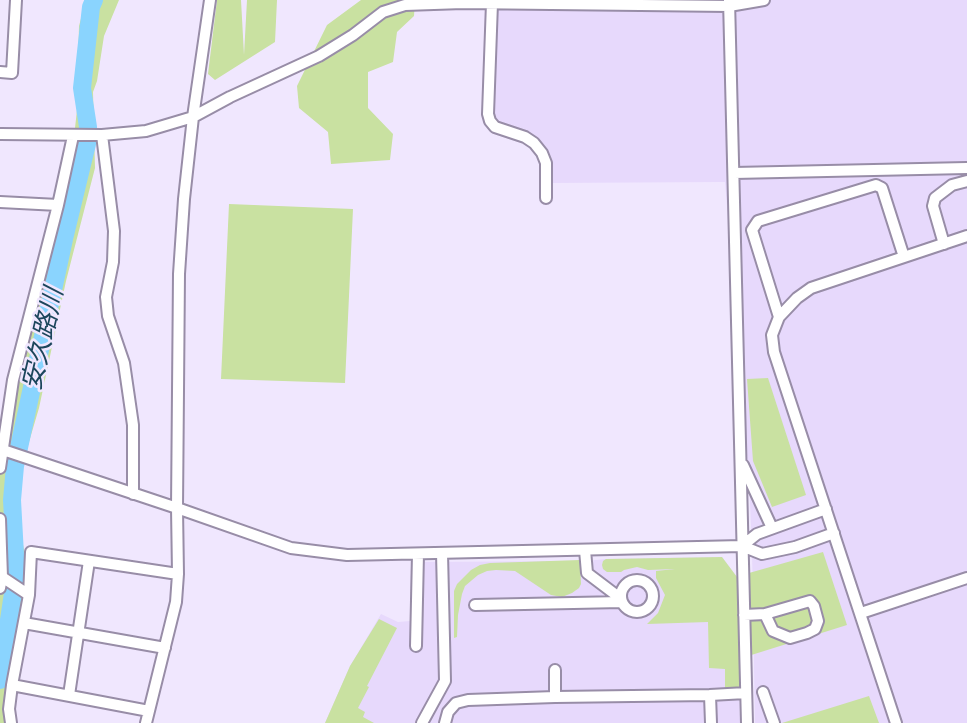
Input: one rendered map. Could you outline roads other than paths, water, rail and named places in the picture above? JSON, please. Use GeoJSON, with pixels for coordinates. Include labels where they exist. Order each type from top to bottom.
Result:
{"type":"FeatureCollection","features":[{"type":"Feature","properties":{"kind":"street"},"geometry":{"type":"LineString","coordinates":[[0,72],[12,73],[16,0]]}},
{"type":"Feature","properties":{"kind":"street"},"geometry":{"type":"LineString","coordinates":[[146,723],[176,602],[179,274],[193,117],[210,0]]}},
{"type":"Feature","properties":{"kind":"street"},"geometry":{"type":"LineString","coordinates":[[0,134],[99,135],[146,131],[193,117],[319,56],[383,12],[405,5],[729,3],[764,0]]}},
{"type":"Feature","properties":{"kind":"street"},"geometry":{"type":"LineString","coordinates":[[729,3],[747,723]]}},
{"type":"Feature","properties":{"kind":"street"},"geometry":{"type":"LineString","coordinates":[[492,4],[489,121],[495,127],[525,137],[542,153],[546,163],[546,198]]}},
{"type":"Feature","properties":{"kind":"street"},"geometry":{"type":"LineString","coordinates":[[0,468],[13,380],[76,135]]}},
{"type":"Feature","properties":{"kind":"street"},"geometry":{"type":"LineString","coordinates":[[99,135],[114,230],[113,262],[106,297],[108,316],[124,363],[133,425],[132,494]]}},
{"type":"Feature","properties":{"kind":"street"},"geometry":{"type":"LineString","coordinates":[[733,173],[967,168]]}},
{"type":"Feature","properties":{"kind":"street"},"geometry":{"type":"LineString","coordinates":[[944,244],[933,206],[935,198],[952,185],[967,181]]}},
{"type":"Feature","properties":{"kind":"street"},"geometry":{"type":"LineString","coordinates":[[779,317],[752,230],[758,221],[876,185],[882,188],[904,257]]}},
{"type":"Feature","properties":{"kind":"street"},"geometry":{"type":"LineString","coordinates":[[0,202],[58,205]]}},
{"type":"Feature","properties":{"kind":"street"},"geometry":{"type":"LineString","coordinates":[[896,723],[774,352],[772,335],[779,317],[811,288],[967,236]]}},
{"type":"Feature","properties":{"kind":"street"},"geometry":{"type":"LineString","coordinates":[[0,376],[13,380]]}},
{"type":"Feature","properties":{"kind":"street"},"geometry":{"type":"LineString","coordinates":[[1,450],[291,548],[347,555],[742,546],[762,554],[795,547],[834,533]]}},
{"type":"Feature","properties":{"kind":"street"},"geometry":{"type":"LineString","coordinates":[[740,460],[772,528]]}},
{"type":"Feature","properties":{"kind":"street"},"geometry":{"type":"LineString","coordinates":[[742,546],[757,534],[826,509]]}},
{"type":"Feature","properties":{"kind":"street"},"geometry":{"type":"LineString","coordinates":[[0,519],[3,582],[27,594]]}},
{"type":"Feature","properties":{"kind":"street"},"geometry":{"type":"LineString","coordinates":[[475,605],[621,600],[587,573],[585,550]]}},
{"type":"Feature","properties":{"kind":"street"},"geometry":{"type":"LineString","coordinates":[[11,723],[9,709],[32,552],[178,573]]}},
{"type":"Feature","properties":{"kind":"street"},"geometry":{"type":"LineString","coordinates":[[442,553],[445,681],[456,703]]}},
{"type":"Feature","properties":{"kind":"street"},"geometry":{"type":"LineString","coordinates":[[416,646],[418,554]]}},
{"type":"Feature","properties":{"kind":"street"},"geometry":{"type":"LineString","coordinates":[[69,695],[89,561]]}},
{"type":"Feature","properties":{"kind":"street"},"geometry":{"type":"LineString","coordinates":[[861,613],[967,578]]}},
{"type":"Feature","properties":{"kind":"street"},"geometry":{"type":"LineString","coordinates":[[744,615],[765,614],[810,601],[818,621],[815,629],[790,638],[774,631],[765,614]]}},
{"type":"Feature","properties":{"kind":"street"},"geometry":{"type":"LineString","coordinates":[[23,623],[164,648]]}},
{"type":"Feature","properties":{"kind":"street"},"geometry":{"type":"LineString","coordinates":[[555,670],[555,697]]}},
{"type":"Feature","properties":{"kind":"street"},"geometry":{"type":"LineString","coordinates":[[422,723],[445,681]]}},
{"type":"Feature","properties":{"kind":"street"},"geometry":{"type":"LineString","coordinates":[[12,685],[149,711]]}},
{"type":"Feature","properties":{"kind":"street"},"geometry":{"type":"LineString","coordinates":[[763,692],[774,723]]}},
{"type":"Feature","properties":{"kind":"street"},"geometry":{"type":"LineString","coordinates":[[445,723],[448,712],[456,703],[468,699],[746,693]]}},
{"type":"Feature","properties":{"kind":"street"},"geometry":{"type":"LineString","coordinates":[[710,695],[711,723]]}},
{"type":"Feature","properties":{"kind":"waterway","name":"安久路川"},"geometry":{"type":"LineString","coordinates":[[0,680],[16,573],[12,500],[15,466],[87,144],[88,127],[82,88],[94,0]]}}]}
